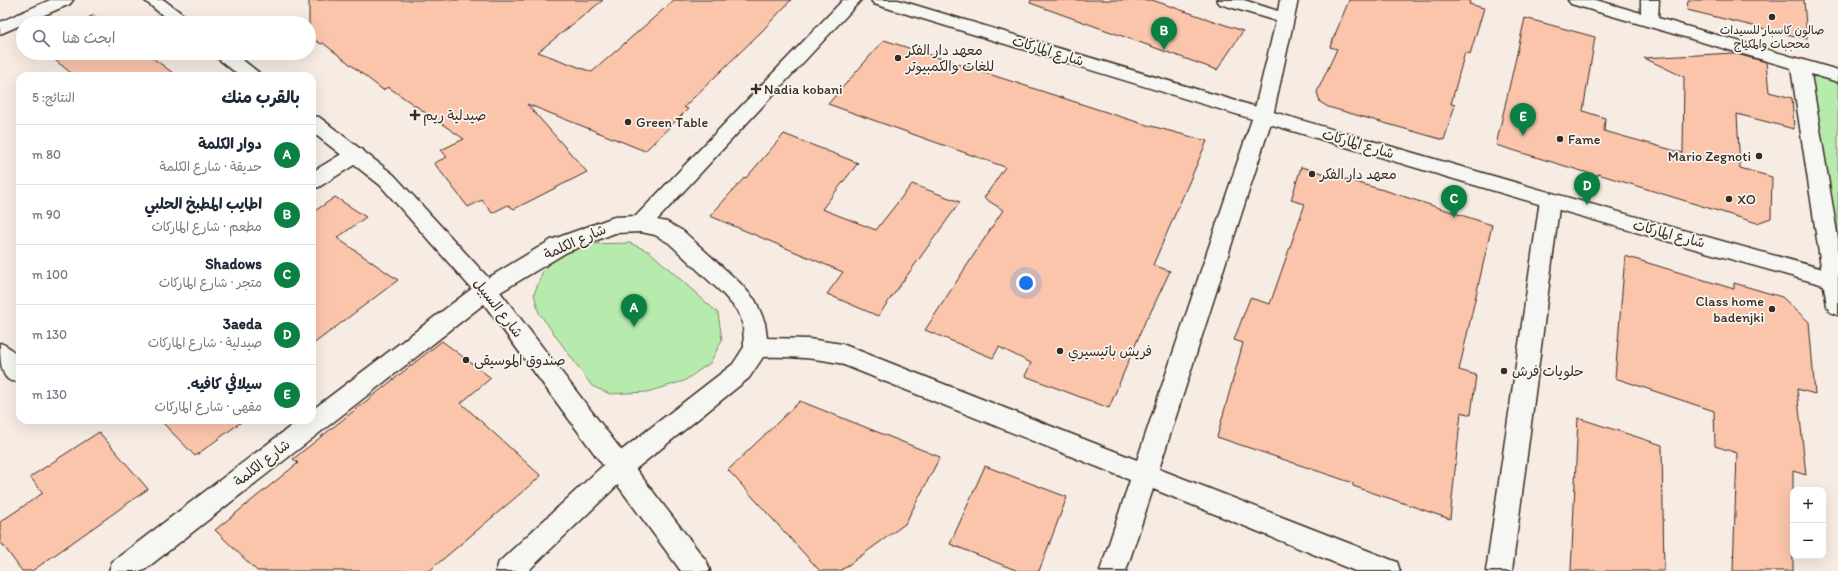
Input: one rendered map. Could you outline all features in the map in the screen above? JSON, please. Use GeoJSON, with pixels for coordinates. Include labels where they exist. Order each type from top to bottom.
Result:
{"type":"FeatureCollection","features":[{"type":"Feature","properties":{"kind":"street"},"geometry":{"type":"LineString","coordinates":[[29,16],[64,0]]}},
{"type":"Feature","properties":{"kind":"street"},"geometry":{"type":"LineString","coordinates":[[152,0],[174,16]]}},
{"type":"Feature","properties":{"kind":"street"},"geometry":{"type":"LineString","coordinates":[[641,224],[852,0]]}},
{"type":"Feature","properties":{"kind":"street","name":"شارع الماركات"},"geometry":{"type":"LineString","coordinates":[[880,0],[1263,116],[1550,200],[1836,280]]}},
{"type":"Feature","properties":{"kind":"street"},"geometry":{"type":"LineString","coordinates":[[1226,0],[1284,18]]}},
{"type":"Feature","properties":{"kind":"street"},"geometry":{"type":"LineString","coordinates":[[1113,571],[1263,116],[1289,0]]}},
{"type":"Feature","properties":{"kind":"street"},"geometry":{"type":"LineString","coordinates":[[1577,0],[1838,76]]}},
{"type":"Feature","properties":{"kind":"street"},"geometry":{"type":"LineString","coordinates":[[1649,21],[1650,0]]}},
{"type":"Feature","properties":{"kind":"street"},"geometry":{"type":"LineString","coordinates":[[0,29],[16,22]]}},
{"type":"Feature","properties":{"kind":"street"},"geometry":{"type":"LineString","coordinates":[[231,60],[247,72]]}},
{"type":"Feature","properties":{"kind":"street"},"geometry":{"type":"LineString","coordinates":[[1800,65],[1836,280],[1838,306]]}},
{"type":"Feature","properties":{"kind":"street","name":"شارع السبيل"},"geometry":{"type":"LineString","coordinates":[[316,125],[387,180],[486,290],[618,468],[697,571]]}},
{"type":"Feature","properties":{"kind":"street"},"geometry":{"type":"LineString","coordinates":[[316,179],[355,155]]}},
{"type":"Feature","properties":{"kind":"street"},"geometry":{"type":"LineString","coordinates":[[1499,571],[1550,200]]}},
{"type":"Feature","properties":{"kind":"street","name":"شارع الكلمة"},"geometry":{"type":"LineString","coordinates":[[316,421],[486,290],[559,246],[614,225],[641,224],[660,228],[676,237],[731,288],[747,306],[754,323],[756,348]]}},
{"type":"Feature","properties":{"kind":"street"},"geometry":{"type":"LineString","coordinates":[[508,571],[618,468],[741,371],[756,348],[787,346],[815,348],[842,354],[1387,571]]}},
{"type":"Feature","properties":{"kind":"street"},"geometry":{"type":"LineString","coordinates":[[0,352],[11,374]]}},
{"type":"Feature","properties":{"kind":"street","name":"شارع الكلمة"},"geometry":{"type":"LineString","coordinates":[[122,571],[312,424]]}},
{"type":"Feature","properties":{"kind":"green space"},"geometry":{"type":"Polygon","coordinates":[[[1800,65],[1838,76],[1838,281],[1800,65]]]}},
{"type":"Feature","properties":{"kind":"green space"},"geometry":{"type":"Polygon","coordinates":[[[630,243],[650,252],[718,313],[722,340],[710,363],[684,381],[647,392],[610,394],[592,386],[539,313],[534,294],[543,271],[558,253],[587,244],[630,243]]]}},
{"type":"Feature","properties":{"kind":"building"},"geometry":{"type":"Polygon","coordinates":[[[309,0],[603,0],[538,52],[592,72],[674,0],[791,0],[762,31],[684,107],[688,109],[645,151],[527,104],[587,172],[514,209],[508,205],[492,213],[482,200],[468,207],[434,163],[447,157],[441,150],[464,139],[388,87],[383,90],[323,43],[321,44],[316,41],[316,16],[309,16],[309,0]]]}},
{"type":"Feature","properties":{"kind":"building"},"geometry":{"type":"Polygon","coordinates":[[[1031,0],[1152,0],[1243,31],[1217,70],[1030,3],[1031,0]]]}},
{"type":"Feature","properties":{"kind":"building"},"geometry":{"type":"Polygon","coordinates":[[[1349,0],[1471,0],[1469,4],[1484,8],[1470,54],[1465,52],[1451,104],[1455,105],[1444,140],[1328,107],[1320,102],[1317,92],[1337,49],[1330,47],[1349,0]]]}},
{"type":"Feature","properties":{"kind":"building"},"geometry":{"type":"Polygon","coordinates":[[[1688,0],[1804,0],[1807,39],[1687,10],[1688,0]]]}},
{"type":"Feature","properties":{"kind":"building"},"geometry":{"type":"Polygon","coordinates":[[[1525,18],[1595,37],[1583,111],[1605,118],[1604,131],[1683,153],[1684,77],[1644,58],[1733,53],[1766,62],[1769,92],[1792,98],[1794,129],[1737,114],[1740,168],[1772,177],[1771,218],[1757,223],[1598,174],[1598,176],[1496,145],[1525,18]]]}},
{"type":"Feature","properties":{"kind":"building"},"geometry":{"type":"Polygon","coordinates":[[[884,40],[1140,123],[1207,141],[1153,265],[1170,271],[1148,318],[1147,317],[1109,408],[1025,376],[1031,363],[999,347],[993,358],[925,330],[1003,210],[984,198],[1005,167],[828,104],[884,40]]]}},
{"type":"Feature","properties":{"kind":"building"},"geometry":{"type":"Polygon","coordinates":[[[55,60],[155,60],[172,72],[70,72],[55,60]]]}},
{"type":"Feature","properties":{"kind":"building"},"geometry":{"type":"Polygon","coordinates":[[[784,134],[858,163],[822,209],[876,230],[912,184],[960,202],[878,316],[827,294],[843,272],[710,216],[745,177],[746,178],[784,134]]]}},
{"type":"Feature","properties":{"kind":"building"},"geometry":{"type":"Polygon","coordinates":[[[1301,167],[1387,191],[1492,225],[1459,370],[1476,375],[1471,415],[1461,412],[1450,519],[1353,486],[1353,483],[1217,437],[1243,343],[1234,340],[1250,298],[1270,304],[1305,204],[1291,200],[1301,167]]]}},
{"type":"Feature","properties":{"kind":"building"},"geometry":{"type":"Polygon","coordinates":[[[335,197],[366,217],[337,238],[398,280],[316,342],[316,210],[335,197]]]}},
{"type":"Feature","properties":{"kind":"building"},"geometry":{"type":"Polygon","coordinates":[[[1625,256],[1734,289],[1734,283],[1782,297],[1809,322],[1815,394],[1797,389],[1806,475],[1793,471],[1793,487],[1790,487],[1790,559],[1793,559],[1793,571],[1733,571],[1737,453],[1715,446],[1714,411],[1615,378],[1625,256]]]}},
{"type":"Feature","properties":{"kind":"building"},"geometry":{"type":"Polygon","coordinates":[[[442,341],[491,378],[461,403],[541,476],[429,571],[257,571],[215,530],[298,463],[293,459],[442,341]]]}},
{"type":"Feature","properties":{"kind":"building"},"geometry":{"type":"Polygon","coordinates":[[[800,401],[940,457],[905,524],[840,571],[820,571],[728,470],[800,401]]]}},
{"type":"Feature","properties":{"kind":"building"},"geometry":{"type":"Polygon","coordinates":[[[1578,418],[1662,445],[1664,571],[1571,571],[1578,418]]]}},
{"type":"Feature","properties":{"kind":"building"},"geometry":{"type":"Polygon","coordinates":[[[164,424],[239,424],[195,456],[164,424]]]}},
{"type":"Feature","properties":{"kind":"building"},"geometry":{"type":"Polygon","coordinates":[[[99,432],[148,489],[32,571],[22,571],[0,541],[0,522],[43,493],[30,477],[99,432]]]}},
{"type":"Feature","properties":{"kind":"building"},"geometry":{"type":"Polygon","coordinates":[[[985,466],[1067,497],[1039,571],[1018,571],[950,544],[985,466]]]}},
{"type":"Feature","properties":{"kind":"place","name":"صالون كاسبار للسيدات محجبات والمكياج"},"geometry":{"type":"Point","coordinates":[1772,17]}},
{"type":"Feature","properties":{"kind":"place","name":"اطايب المطبخ الحلبي"},"geometry":{"type":"Point","coordinates":[1164,50]}},
{"type":"Feature","properties":{"kind":"place","name":"معهد دار الفكر للغات والكمبيوتر"},"geometry":{"type":"Point","coordinates":[898,58]}},
{"type":"Feature","properties":{"kind":"place","name":"Nadia kobani"},"geometry":{"type":"Point","coordinates":[756,89]}},
{"type":"Feature","properties":{"kind":"place","name":"صيدلية ريم"},"geometry":{"type":"Point","coordinates":[415,115]}},
{"type":"Feature","properties":{"kind":"place","name":"Green Table"},"geometry":{"type":"Point","coordinates":[628,122]}},
{"type":"Feature","properties":{"kind":"place","name":"سيلافي كافيه."},"geometry":{"type":"Point","coordinates":[1523,136]}},
{"type":"Feature","properties":{"kind":"place","name":"Fame"},"geometry":{"type":"Point","coordinates":[1560,139]}},
{"type":"Feature","properties":{"kind":"place","name":"Mario Zegnoti"},"geometry":{"type":"Point","coordinates":[1759,156]}},
{"type":"Feature","properties":{"kind":"place","name":"معهد دار الفكر"},"geometry":{"type":"Point","coordinates":[1312,174]}},
{"type":"Feature","properties":{"kind":"place","name":"XO"},"geometry":{"type":"Point","coordinates":[1729,199]}},
{"type":"Feature","properties":{"kind":"place","name":"3aeda"},"geometry":{"type":"Point","coordinates":[1587,205]}},
{"type":"Feature","properties":{"kind":"place","name":"Shadows"},"geometry":{"type":"Point","coordinates":[1454,218]}},
{"type":"Feature","properties":{"kind":"place","name":"Class home badenjki"},"geometry":{"type":"Point","coordinates":[1772,309]}},
{"type":"Feature","properties":{"kind":"place","name":"دوار الكلمة"},"geometry":{"type":"Point","coordinates":[634,327]}},
{"type":"Feature","properties":{"kind":"place","name":"فريش باتيسيري"},"geometry":{"type":"Point","coordinates":[1060,351]}},
{"type":"Feature","properties":{"kind":"place","name":"صندوق الموسيقى"},"geometry":{"type":"Point","coordinates":[466,360]}},
{"type":"Feature","properties":{"kind":"place","name":"حلويات فرش"},"geometry":{"type":"Point","coordinates":[1504,371]}}]}
